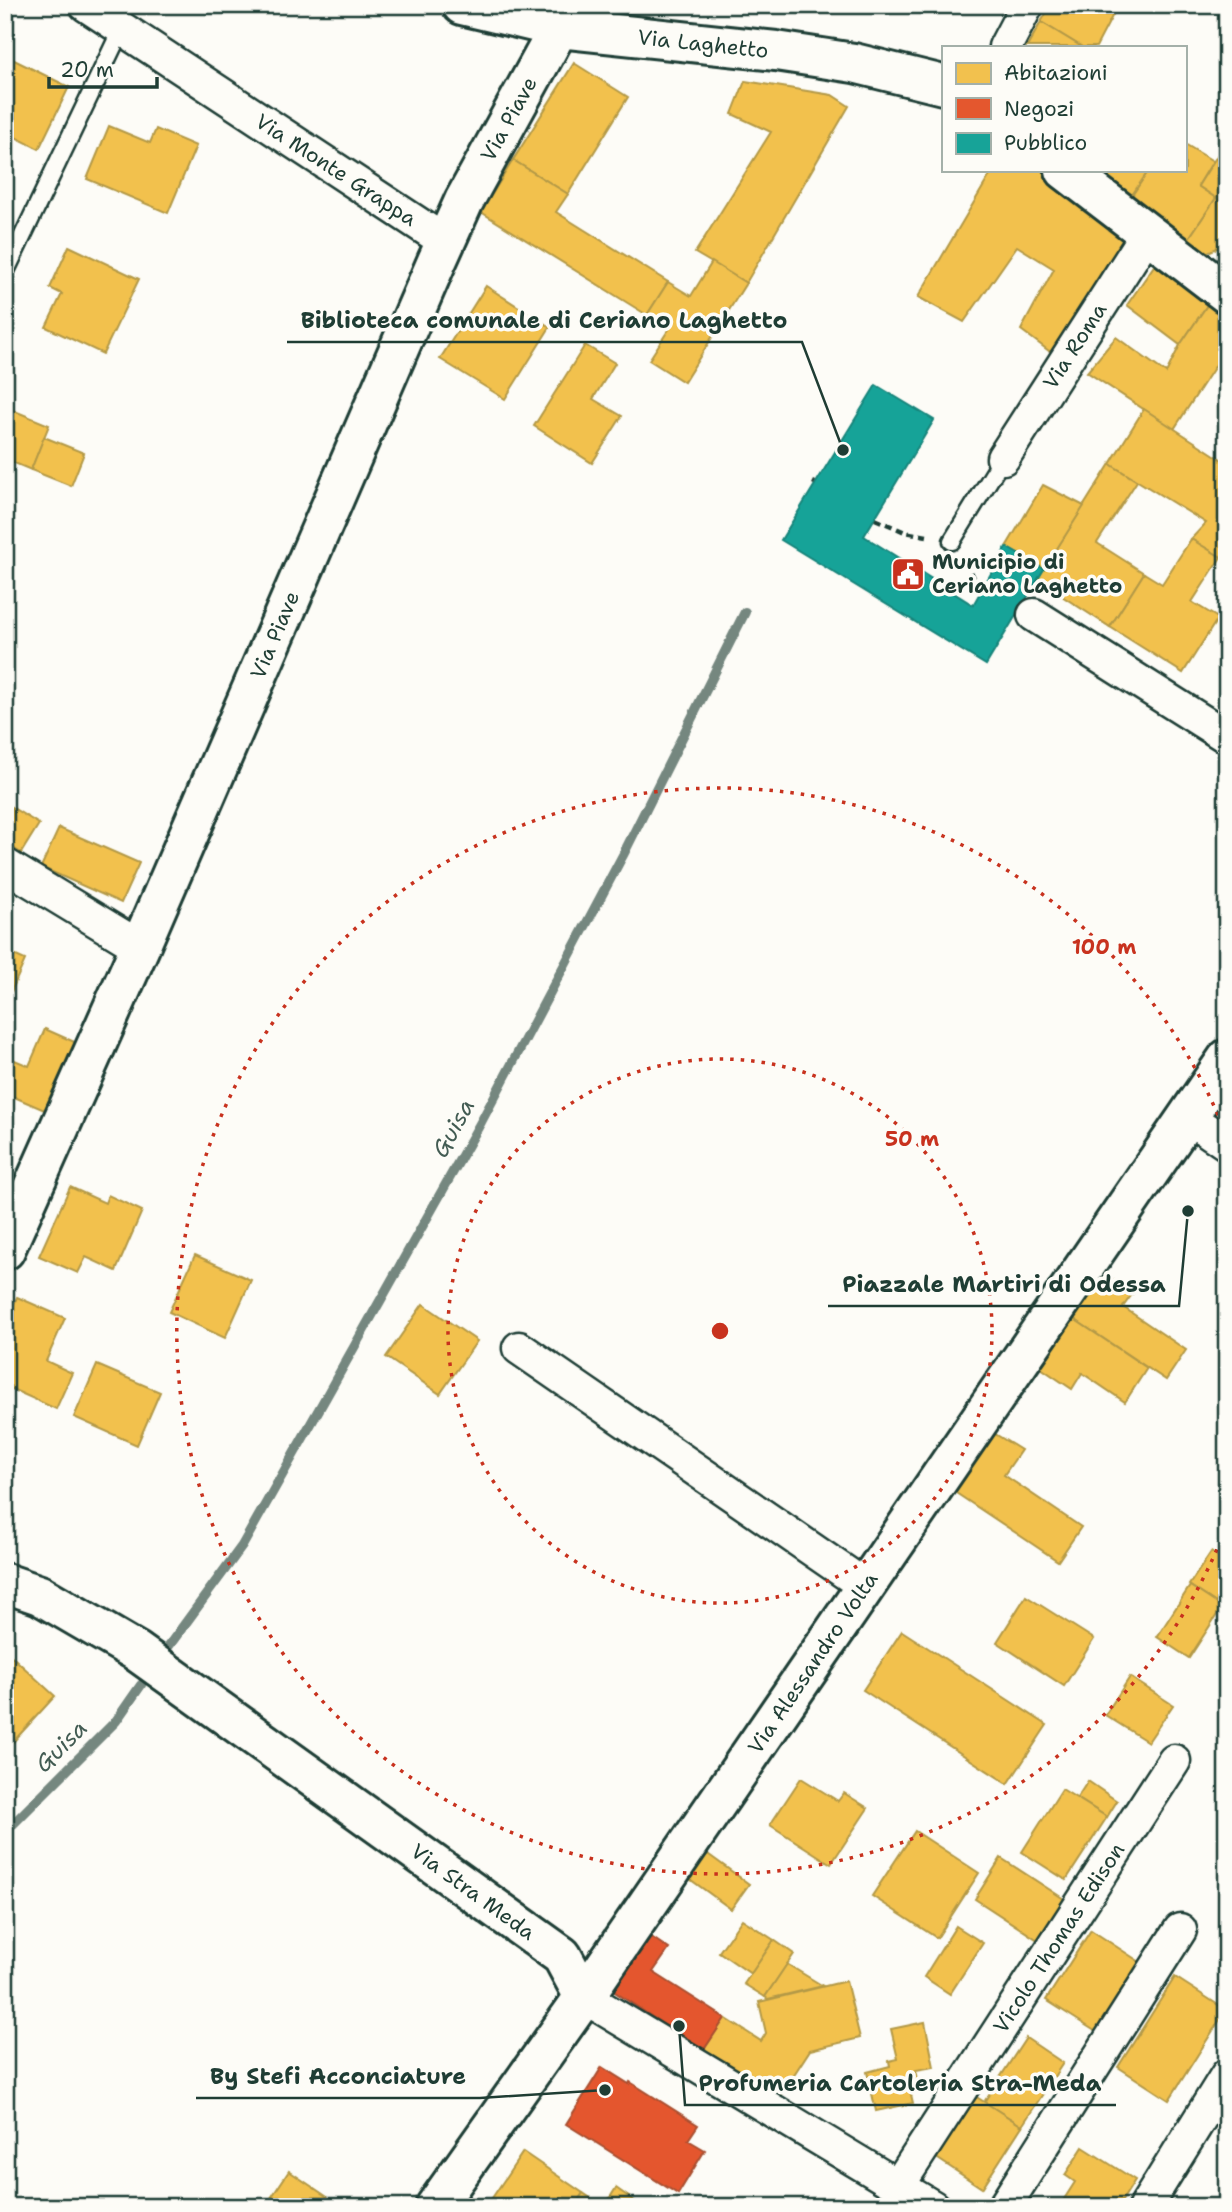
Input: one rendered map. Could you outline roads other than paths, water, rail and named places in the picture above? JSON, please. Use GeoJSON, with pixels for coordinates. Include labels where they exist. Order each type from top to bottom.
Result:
{"type":"FeatureCollection","features":[{"type":"Feature","properties":{"kind":"street","name":"Via Monte Grappa"},"geometry":{"type":"LineString","coordinates":[[86,5],[446,242]]}},
{"type":"Feature","properties":{"kind":"street","name":"Via Laghetto"},"geometry":{"type":"LineString","coordinates":[[462,5],[559,28],[776,51],[841,61],[942,85]]}},
{"type":"Feature","properties":{"kind":"street"},"geometry":{"type":"LineString","coordinates":[[1006,46],[1027,5]]}},
{"type":"Feature","properties":{"kind":"street","name":"Via Piave"},"geometry":{"type":"LineString","coordinates":[[5,1250],[140,947],[464,201],[559,28]]}},
{"type":"Feature","properties":{"kind":"street"},"geometry":{"type":"LineString","coordinates":[[1068,172],[1147,234],[1224,284]]}},
{"type":"Feature","properties":{"kind":"street","name":"Via Roma"},"geometry":{"type":"LineString","coordinates":[[1003,458],[1147,234]]}},
{"type":"Feature","properties":{"kind":"street"},"geometry":{"type":"LineString","coordinates":[[1034,615],[1227,737]]}},
{"type":"Feature","properties":{"kind":"street"},"geometry":{"type":"LineString","coordinates":[[5,865],[140,947]]}},
{"type":"Feature","properties":{"kind":"street","name":"Via Alessandro Volta"},"geometry":{"type":"LineString","coordinates":[[435,2207],[584,1997],[1227,1059]]}},
{"type":"Feature","properties":{"kind":"street"},"geometry":{"type":"LineString","coordinates":[[1186,1116],[1227,1144]]}},
{"type":"Feature","properties":{"kind":"street"},"geometry":{"type":"LineString","coordinates":[[519,1348],[865,1586]]}},
{"type":"Feature","properties":{"kind":"street","name":"Via Stra Meda"},"geometry":{"type":"LineString","coordinates":[[5,1583],[40,1595],[136,1651],[528,1931],[562,1956],[584,1997]]}},
{"type":"Feature","properties":{"kind":"street","name":"Vicolo Thomas Edison"},"geometry":{"type":"LineString","coordinates":[[898,2186],[1174,1761]]}},
{"type":"Feature","properties":{"kind":"street"},"geometry":{"type":"LineString","coordinates":[[1004,2207],[1181,1930]]}},
{"type":"Feature","properties":{"kind":"street"},"geometry":{"type":"LineString","coordinates":[[584,1997],[933,2207]]}},
{"type":"Feature","properties":{"kind":"street"},"geometry":{"type":"LineString","coordinates":[[1145,2207],[1227,2075]]}},
{"type":"Feature","properties":{"kind":"lane"},"geometry":{"type":"LineString","coordinates":[[5,273],[122,28]]}},
{"type":"Feature","properties":{"kind":"lane"},"geometry":{"type":"LineString","coordinates":[[952,541],[1003,458]]}},
{"type":"Feature","properties":{"kind":"waterway","name":"Guisa"},"geometry":{"type":"LineString","coordinates":[[168,1647],[242,1546],[481,1122],[623,855],[745,612]]}},
{"type":"Feature","properties":{"kind":"waterway","name":"Guisa"},"geometry":{"type":"LineString","coordinates":[[5,1832],[116,1721],[141,1685]]}},
{"type":"Feature","properties":{"kind":"place","name":"Biblioteca comunale di Ceriano Laghetto"},"geometry":{"type":"Point","coordinates":[843,450]}},
{"type":"Feature","properties":{"kind":"place","name":"Municipio di Ceriano Laghetto"},"geometry":{"type":"Point","coordinates":[908,574]}},
{"type":"Feature","properties":{"kind":"place","name":"Piazzale Martiri di Odessa"},"geometry":{"type":"Point","coordinates":[1188,1211]}},
{"type":"Feature","properties":{"kind":"place","name":"Profumeria Cartoleria Stra-Meda"},"geometry":{"type":"Point","coordinates":[679,2026]}},
{"type":"Feature","properties":{"kind":"place","name":"By Stefi Acconciature"},"geometry":{"type":"Point","coordinates":[605,2090]}}]}
